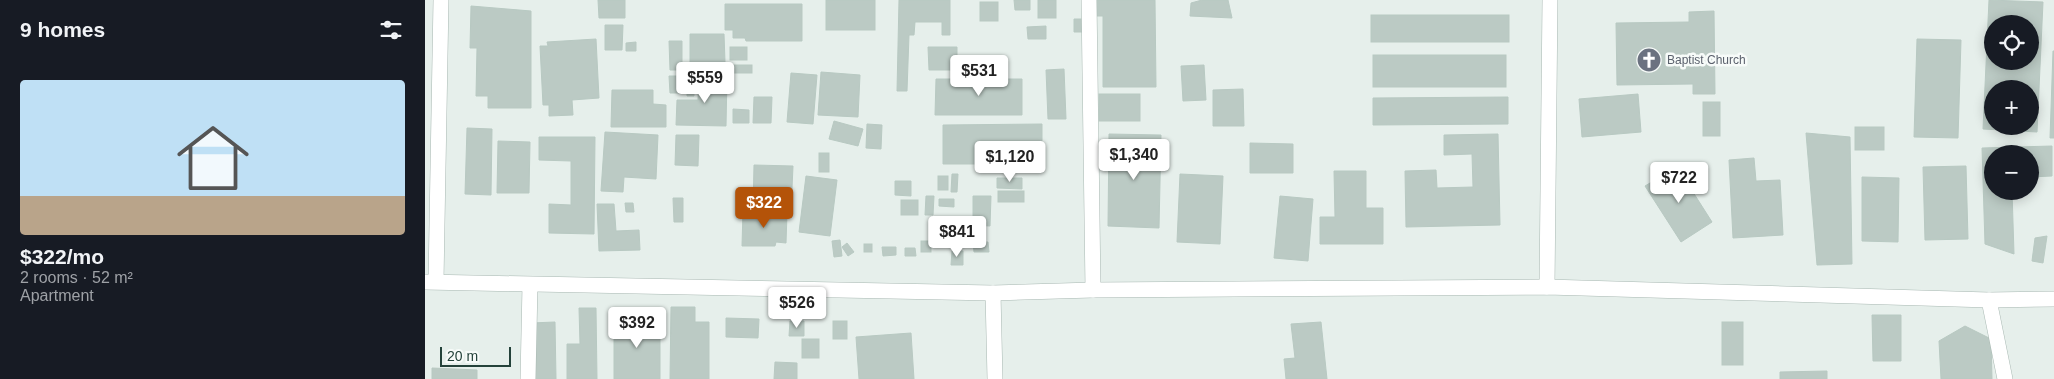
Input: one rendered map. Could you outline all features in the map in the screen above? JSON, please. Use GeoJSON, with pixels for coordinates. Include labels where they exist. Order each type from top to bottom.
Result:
{"type":"FeatureCollection","features":[{"type":"Feature","properties":{"kind":"street"},"geometry":{"type":"LineString","coordinates":[[441,0],[431,282],[993,293],[1093,290],[1547,287],[1989,300],[2054,299]]}},
{"type":"Feature","properties":{"kind":"street"},"geometry":{"type":"LineString","coordinates":[[1089,0],[1093,290]]}},
{"type":"Feature","properties":{"kind":"street"},"geometry":{"type":"LineString","coordinates":[[1547,287],[1550,0]]}},
{"type":"Feature","properties":{"kind":"street"},"geometry":{"type":"LineString","coordinates":[[527,379],[530,285]]}},
{"type":"Feature","properties":{"kind":"street"},"geometry":{"type":"LineString","coordinates":[[993,293],[995,379]]}},
{"type":"Feature","properties":{"kind":"street"},"geometry":{"type":"LineString","coordinates":[[1989,300],[2005,379]]}},
{"type":"Feature","properties":{"kind":"building"},"geometry":{"type":"Polygon","coordinates":[[[598,0],[625,0],[625,18],[599,18],[598,0]]]}},
{"type":"Feature","properties":{"kind":"building"},"geometry":{"type":"Polygon","coordinates":[[[826,0],[875,0],[875,30],[826,30],[826,0]]]}},
{"type":"Feature","properties":{"kind":"building"},"geometry":{"type":"Polygon","coordinates":[[[899,0],[950,0],[950,35],[942,35],[942,22],[915,22],[914,35],[909,35],[907,91],[897,91],[899,0]]]}},
{"type":"Feature","properties":{"kind":"building"},"geometry":{"type":"Polygon","coordinates":[[[1014,0],[1030,0],[1030,10],[1015,10],[1014,0]]]}},
{"type":"Feature","properties":{"kind":"building"},"geometry":{"type":"Polygon","coordinates":[[[1038,0],[1056,0],[1056,18],[1038,18],[1038,0]]]}},
{"type":"Feature","properties":{"kind":"building"},"geometry":{"type":"Polygon","coordinates":[[[1093,0],[1155,0],[1156,87],[1103,87],[1103,16],[1093,16],[1093,0]]]}},
{"type":"Feature","properties":{"kind":"building"},"geometry":{"type":"Polygon","coordinates":[[[1202,0],[1228,0],[1232,18],[1190,16],[1191,3],[1202,0]]]}},
{"type":"Feature","properties":{"kind":"building"},"geometry":{"type":"Polygon","coordinates":[[[1989,0],[2043,2],[2039,89],[2039,80],[1985,80],[1986,70],[2039,70],[2039,15],[1988,15],[1989,0]]]}},
{"type":"Feature","properties":{"kind":"building"},"geometry":{"type":"Polygon","coordinates":[[[980,2],[998,2],[998,21],[980,21],[980,2]]]}},
{"type":"Feature","properties":{"kind":"building"},"geometry":{"type":"Polygon","coordinates":[[[725,4],[802,4],[802,41],[746,41],[745,38],[733,38],[733,30],[725,30],[725,4]]]}},
{"type":"Feature","properties":{"kind":"building"},"geometry":{"type":"Polygon","coordinates":[[[471,6],[531,11],[531,108],[488,108],[488,96],[476,96],[477,48],[470,48],[471,6]]]}},
{"type":"Feature","properties":{"kind":"building"},"geometry":{"type":"Polygon","coordinates":[[[1714,11],[1715,94],[1693,94],[1693,84],[1617,85],[1616,23],[1689,22],[1689,12],[1714,11]]]}},
{"type":"Feature","properties":{"kind":"building"},"geometry":{"type":"Polygon","coordinates":[[[1371,15],[1509,15],[1509,42],[1371,42],[1371,15]]]}},
{"type":"Feature","properties":{"kind":"building"},"geometry":{"type":"Polygon","coordinates":[[[1074,19],[1086,19],[1087,32],[1074,32],[1074,19]]]}},
{"type":"Feature","properties":{"kind":"building"},"geometry":{"type":"Polygon","coordinates":[[[605,25],[623,25],[622,50],[605,50],[605,25]]]}},
{"type":"Feature","properties":{"kind":"building"},"geometry":{"type":"Polygon","coordinates":[[[1046,26],[1046,39],[1028,39],[1027,27],[1046,26]]]}},
{"type":"Feature","properties":{"kind":"building"},"geometry":{"type":"Polygon","coordinates":[[[690,34],[724,34],[725,62],[690,63],[690,34]]]}},
{"type":"Feature","properties":{"kind":"building"},"geometry":{"type":"Polygon","coordinates":[[[596,39],[599,98],[572,100],[573,115],[549,116],[549,105],[543,105],[540,46],[548,46],[547,42],[596,39]]]}},
{"type":"Feature","properties":{"kind":"building"},"geometry":{"type":"Polygon","coordinates":[[[1917,39],[1961,40],[1958,138],[1914,137],[1917,39]]]}},
{"type":"Feature","properties":{"kind":"building"},"geometry":{"type":"Polygon","coordinates":[[[669,41],[682,41],[682,70],[670,70],[669,41]]]}},
{"type":"Feature","properties":{"kind":"building"},"geometry":{"type":"Polygon","coordinates":[[[636,42],[636,51],[626,51],[626,43],[636,42]]]}},
{"type":"Feature","properties":{"kind":"building"},"geometry":{"type":"Polygon","coordinates":[[[730,47],[747,47],[747,60],[730,60],[730,47]]]}},
{"type":"Feature","properties":{"kind":"building"},"geometry":{"type":"Polygon","coordinates":[[[928,47],[957,47],[957,70],[929,70],[928,47]]]}},
{"type":"Feature","properties":{"kind":"building"},"geometry":{"type":"Polygon","coordinates":[[[2053,51],[2054,138],[2050,138],[2053,51]]]}},
{"type":"Feature","properties":{"kind":"building"},"geometry":{"type":"Polygon","coordinates":[[[1373,55],[1506,55],[1506,87],[1373,87],[1373,55]]]}},
{"type":"Feature","properties":{"kind":"building"},"geometry":{"type":"Polygon","coordinates":[[[732,65],[752,65],[752,73],[732,73],[732,65]]]}},
{"type":"Feature","properties":{"kind":"building"},"geometry":{"type":"Polygon","coordinates":[[[1204,65],[1206,100],[1183,101],[1181,66],[1204,65]]]}},
{"type":"Feature","properties":{"kind":"building"},"geometry":{"type":"Polygon","coordinates":[[[1064,69],[1066,119],[1048,119],[1046,70],[1064,69]]]}},
{"type":"Feature","properties":{"kind":"building"},"geometry":{"type":"Polygon","coordinates":[[[821,72],[860,75],[858,117],[818,115],[821,72]]]}},
{"type":"Feature","properties":{"kind":"building"},"geometry":{"type":"Polygon","coordinates":[[[791,73],[817,75],[813,124],[787,122],[791,73]]]}},
{"type":"Feature","properties":{"kind":"building"},"geometry":{"type":"Polygon","coordinates":[[[687,74],[693,74],[694,96],[687,96],[687,74]]]}},
{"type":"Feature","properties":{"kind":"building"},"geometry":{"type":"Polygon","coordinates":[[[699,75],[727,76],[726,126],[676,125],[677,100],[698,100],[699,75]]]}},
{"type":"Feature","properties":{"kind":"building"},"geometry":{"type":"Polygon","coordinates":[[[669,76],[681,76],[682,93],[670,93],[669,76]]]}},
{"type":"Feature","properties":{"kind":"building"},"geometry":{"type":"Polygon","coordinates":[[[936,79],[1022,79],[1022,115],[935,115],[936,79]]]}},
{"type":"Feature","properties":{"kind":"building"},"geometry":{"type":"Polygon","coordinates":[[[1243,89],[1244,126],[1213,126],[1213,90],[1243,89]]]}},
{"type":"Feature","properties":{"kind":"building"},"geometry":{"type":"Polygon","coordinates":[[[612,90],[653,90],[653,104],[666,105],[666,127],[611,127],[612,90]]]}},
{"type":"Feature","properties":{"kind":"building"},"geometry":{"type":"Polygon","coordinates":[[[1099,94],[1140,94],[1140,121],[1099,121],[1099,94]]]}},
{"type":"Feature","properties":{"kind":"building"},"geometry":{"type":"Polygon","coordinates":[[[1638,94],[1641,132],[1582,137],[1579,99],[1638,94]]]}},
{"type":"Feature","properties":{"kind":"building"},"geometry":{"type":"Polygon","coordinates":[[[754,97],[772,97],[771,123],[753,123],[754,97]]]}},
{"type":"Feature","properties":{"kind":"building"},"geometry":{"type":"Polygon","coordinates":[[[1508,97],[1508,124],[1373,125],[1373,98],[1508,97]]]}},
{"type":"Feature","properties":{"kind":"building"},"geometry":{"type":"Polygon","coordinates":[[[1703,102],[1720,102],[1720,136],[1703,136],[1703,102]]]}},
{"type":"Feature","properties":{"kind":"building"},"geometry":{"type":"Polygon","coordinates":[[[733,109],[749,110],[749,123],[733,123],[733,109]]]}},
{"type":"Feature","properties":{"kind":"building"},"geometry":{"type":"Polygon","coordinates":[[[834,121],[863,129],[858,146],[829,139],[834,121]]]}},
{"type":"Feature","properties":{"kind":"building"},"geometry":{"type":"Polygon","coordinates":[[[867,124],[882,125],[881,149],[866,148],[867,124]]]}},
{"type":"Feature","properties":{"kind":"building"},"geometry":{"type":"Polygon","coordinates":[[[1042,124],[1042,164],[943,164],[943,125],[1042,124]]]}},
{"type":"Feature","properties":{"kind":"building"},"geometry":{"type":"Polygon","coordinates":[[[1855,127],[1884,127],[1884,150],[1855,150],[1855,127]]]}},
{"type":"Feature","properties":{"kind":"building"},"geometry":{"type":"Polygon","coordinates":[[[467,128],[492,129],[491,195],[465,194],[467,128]]]}},
{"type":"Feature","properties":{"kind":"building"},"geometry":{"type":"Polygon","coordinates":[[[605,132],[658,135],[656,179],[624,177],[623,192],[601,191],[605,132]]]}},
{"type":"Feature","properties":{"kind":"building"},"geometry":{"type":"Polygon","coordinates":[[[1806,133],[1850,137],[1852,264],[1817,265],[1806,133]]]}},
{"type":"Feature","properties":{"kind":"building"},"geometry":{"type":"Polygon","coordinates":[[[1109,134],[1161,135],[1159,228],[1108,226],[1109,134]]]}},
{"type":"Feature","properties":{"kind":"building"},"geometry":{"type":"Polygon","coordinates":[[[1498,134],[1500,225],[1406,227],[1405,171],[1436,170],[1437,188],[1473,187],[1472,154],[1444,155],[1444,135],[1498,134]]]}},
{"type":"Feature","properties":{"kind":"building"},"geometry":{"type":"Polygon","coordinates":[[[676,135],[699,135],[698,166],[675,165],[676,135]]]}},
{"type":"Feature","properties":{"kind":"building"},"geometry":{"type":"Polygon","coordinates":[[[539,137],[595,137],[594,234],[549,233],[549,204],[571,205],[571,161],[539,160],[539,137]]]}},
{"type":"Feature","properties":{"kind":"building"},"geometry":{"type":"Polygon","coordinates":[[[498,141],[530,142],[529,193],[497,193],[498,141]]]}},
{"type":"Feature","properties":{"kind":"building"},"geometry":{"type":"Polygon","coordinates":[[[1250,143],[1293,144],[1293,173],[1250,173],[1250,143]]]}},
{"type":"Feature","properties":{"kind":"building"},"geometry":{"type":"Polygon","coordinates":[[[2039,146],[2052,146],[2052,176],[2039,177],[2039,146]]]}},
{"type":"Feature","properties":{"kind":"building"},"geometry":{"type":"Polygon","coordinates":[[[1982,148],[1984,148],[1984,200],[2012,200],[2014,254],[1985,244],[1982,148]]]}},
{"type":"Feature","properties":{"kind":"building"},"geometry":{"type":"Polygon","coordinates":[[[819,153],[829,153],[829,172],[819,172],[819,153]]]}},
{"type":"Feature","properties":{"kind":"building"},"geometry":{"type":"Polygon","coordinates":[[[1754,158],[1756,181],[1780,180],[1783,235],[1733,238],[1729,160],[1754,158]]]}},
{"type":"Feature","properties":{"kind":"building"},"geometry":{"type":"Polygon","coordinates":[[[754,165],[793,166],[791,210],[753,209],[754,165]]]}},
{"type":"Feature","properties":{"kind":"building"},"geometry":{"type":"Polygon","coordinates":[[[1966,166],[1968,239],[1925,240],[1923,167],[1966,166]]]}},
{"type":"Feature","properties":{"kind":"building"},"geometry":{"type":"Polygon","coordinates":[[[1677,167],[1712,222],[1681,242],[1645,186],[1677,167]]]}},
{"type":"Feature","properties":{"kind":"building"},"geometry":{"type":"Polygon","coordinates":[[[1334,171],[1366,171],[1366,208],[1383,208],[1383,244],[1320,244],[1320,217],[1335,217],[1334,171]]]}},
{"type":"Feature","properties":{"kind":"building"},"geometry":{"type":"Polygon","coordinates":[[[952,174],[958,174],[957,192],[951,192],[952,174]]]}},
{"type":"Feature","properties":{"kind":"building"},"geometry":{"type":"Polygon","coordinates":[[[1180,174],[1223,176],[1220,244],[1177,242],[1180,174]]]}},
{"type":"Feature","properties":{"kind":"building"},"geometry":{"type":"Polygon","coordinates":[[[806,176],[837,180],[830,236],[799,232],[806,176]]]}},
{"type":"Feature","properties":{"kind":"building"},"geometry":{"type":"Polygon","coordinates":[[[938,176],[948,176],[948,190],[938,190],[938,176]]]}},
{"type":"Feature","properties":{"kind":"building"},"geometry":{"type":"Polygon","coordinates":[[[1862,177],[1899,178],[1898,242],[1862,241],[1862,177]]]}},
{"type":"Feature","properties":{"kind":"building"},"geometry":{"type":"Polygon","coordinates":[[[997,178],[1022,178],[1022,189],[997,188],[997,178]]]}},
{"type":"Feature","properties":{"kind":"building"},"geometry":{"type":"Polygon","coordinates":[[[895,181],[911,181],[911,196],[895,195],[895,181]]]}},
{"type":"Feature","properties":{"kind":"building"},"geometry":{"type":"Polygon","coordinates":[[[998,191],[1024,191],[1024,202],[998,202],[998,191]]]}},
{"type":"Feature","properties":{"kind":"building"},"geometry":{"type":"Polygon","coordinates":[[[926,196],[934,196],[933,215],[925,215],[926,196]]]}},
{"type":"Feature","properties":{"kind":"building"},"geometry":{"type":"Polygon","coordinates":[[[973,196],[991,196],[990,226],[973,225],[973,196]]]}},
{"type":"Feature","properties":{"kind":"building"},"geometry":{"type":"Polygon","coordinates":[[[1280,196],[1313,199],[1308,261],[1274,258],[1280,196]]]}},
{"type":"Feature","properties":{"kind":"building"},"geometry":{"type":"Polygon","coordinates":[[[673,198],[683,198],[683,222],[674,222],[673,198]]]}},
{"type":"Feature","properties":{"kind":"building"},"geometry":{"type":"Polygon","coordinates":[[[939,199],[954,199],[954,207],[939,206],[939,199]]]}},
{"type":"Feature","properties":{"kind":"building"},"geometry":{"type":"Polygon","coordinates":[[[901,200],[918,200],[918,215],[901,215],[901,200]]]}},
{"type":"Feature","properties":{"kind":"building"},"geometry":{"type":"Polygon","coordinates":[[[625,203],[633,203],[634,212],[626,212],[625,203]]]}},
{"type":"Feature","properties":{"kind":"building"},"geometry":{"type":"Polygon","coordinates":[[[597,204],[614,204],[616,231],[639,230],[640,250],[599,251],[597,204]]]}},
{"type":"Feature","properties":{"kind":"building"},"geometry":{"type":"Polygon","coordinates":[[[743,211],[787,213],[786,243],[776,242],[775,246],[742,246],[743,211]]]}},
{"type":"Feature","properties":{"kind":"building"},"geometry":{"type":"Polygon","coordinates":[[[933,223],[944,223],[943,239],[933,239],[933,223]]]}},
{"type":"Feature","properties":{"kind":"building"},"geometry":{"type":"Polygon","coordinates":[[[2047,236],[2043,263],[2032,261],[2035,238],[2047,236]]]}},
{"type":"Feature","properties":{"kind":"building"},"geometry":{"type":"Polygon","coordinates":[[[840,240],[842,256],[834,257],[832,241],[840,240]]]}},
{"type":"Feature","properties":{"kind":"building"},"geometry":{"type":"Polygon","coordinates":[[[921,241],[931,241],[931,252],[921,252],[921,241]]]}},
{"type":"Feature","properties":{"kind":"building"},"geometry":{"type":"Polygon","coordinates":[[[973,242],[988,242],[989,252],[974,252],[973,242]]]}},
{"type":"Feature","properties":{"kind":"building"},"geometry":{"type":"Polygon","coordinates":[[[847,243],[854,252],[848,256],[842,247],[847,243]]]}},
{"type":"Feature","properties":{"kind":"building"},"geometry":{"type":"Polygon","coordinates":[[[864,244],[872,244],[872,252],[864,252],[864,244]]]}},
{"type":"Feature","properties":{"kind":"building"},"geometry":{"type":"Polygon","coordinates":[[[882,247],[896,247],[896,255],[883,256],[882,247]]]}},
{"type":"Feature","properties":{"kind":"building"},"geometry":{"type":"Polygon","coordinates":[[[905,248],[915,248],[916,256],[905,256],[905,248]]]}},
{"type":"Feature","properties":{"kind":"building"},"geometry":{"type":"Polygon","coordinates":[[[952,251],[963,251],[963,265],[951,265],[952,251]]]}},
{"type":"Feature","properties":{"kind":"building"},"geometry":{"type":"Polygon","coordinates":[[[671,307],[695,307],[695,322],[709,322],[709,379],[670,379],[671,307]]]}},
{"type":"Feature","properties":{"kind":"building"},"geometry":{"type":"Polygon","coordinates":[[[579,308],[596,308],[597,379],[567,379],[567,344],[580,344],[579,308]]]}},
{"type":"Feature","properties":{"kind":"building"},"geometry":{"type":"Polygon","coordinates":[[[1872,315],[1901,315],[1901,361],[1873,361],[1872,315]]]}},
{"type":"Feature","properties":{"kind":"building"},"geometry":{"type":"Polygon","coordinates":[[[726,318],[759,319],[758,338],[726,337],[726,318]]]}},
{"type":"Feature","properties":{"kind":"building"},"geometry":{"type":"Polygon","coordinates":[[[614,319],[660,319],[660,379],[614,379],[614,319]]]}},
{"type":"Feature","properties":{"kind":"building"},"geometry":{"type":"Polygon","coordinates":[[[790,321],[804,321],[804,336],[789,336],[790,321]]]}},
{"type":"Feature","properties":{"kind":"building"},"geometry":{"type":"Polygon","coordinates":[[[833,321],[847,321],[847,339],[833,339],[833,321]]]}},
{"type":"Feature","properties":{"kind":"building"},"geometry":{"type":"Polygon","coordinates":[[[555,322],[556,379],[532,379],[531,323],[555,322]]]}},
{"type":"Feature","properties":{"kind":"building"},"geometry":{"type":"Polygon","coordinates":[[[1321,322],[1327,379],[1286,379],[1284,359],[1295,358],[1291,324],[1321,322]]]}},
{"type":"Feature","properties":{"kind":"building"},"geometry":{"type":"Polygon","coordinates":[[[1722,322],[1743,322],[1743,365],[1722,365],[1722,322]]]}},
{"type":"Feature","properties":{"kind":"building"},"geometry":{"type":"Polygon","coordinates":[[[1965,326],[1991,339],[1992,379],[1941,379],[1939,341],[1965,326]]]}},
{"type":"Feature","properties":{"kind":"building"},"geometry":{"type":"Polygon","coordinates":[[[911,333],[914,379],[859,379],[856,337],[911,333]]]}},
{"type":"Feature","properties":{"kind":"building"},"geometry":{"type":"Polygon","coordinates":[[[802,339],[819,339],[819,358],[802,358],[802,339]]]}},
{"type":"Feature","properties":{"kind":"building"},"geometry":{"type":"Polygon","coordinates":[[[775,362],[797,363],[797,379],[774,379],[775,362]]]}},
{"type":"Feature","properties":{"kind":"building"},"geometry":{"type":"Polygon","coordinates":[[[432,368],[477,370],[477,379],[432,379],[432,368]]]}},
{"type":"Feature","properties":{"kind":"building"},"geometry":{"type":"Polygon","coordinates":[[[1827,371],[1827,379],[1780,379],[1780,372],[1827,371]]]}},
{"type":"Feature","properties":{"kind":"place","name":"Baptist Church"},"geometry":{"type":"Point","coordinates":[1649,60]}}]}
